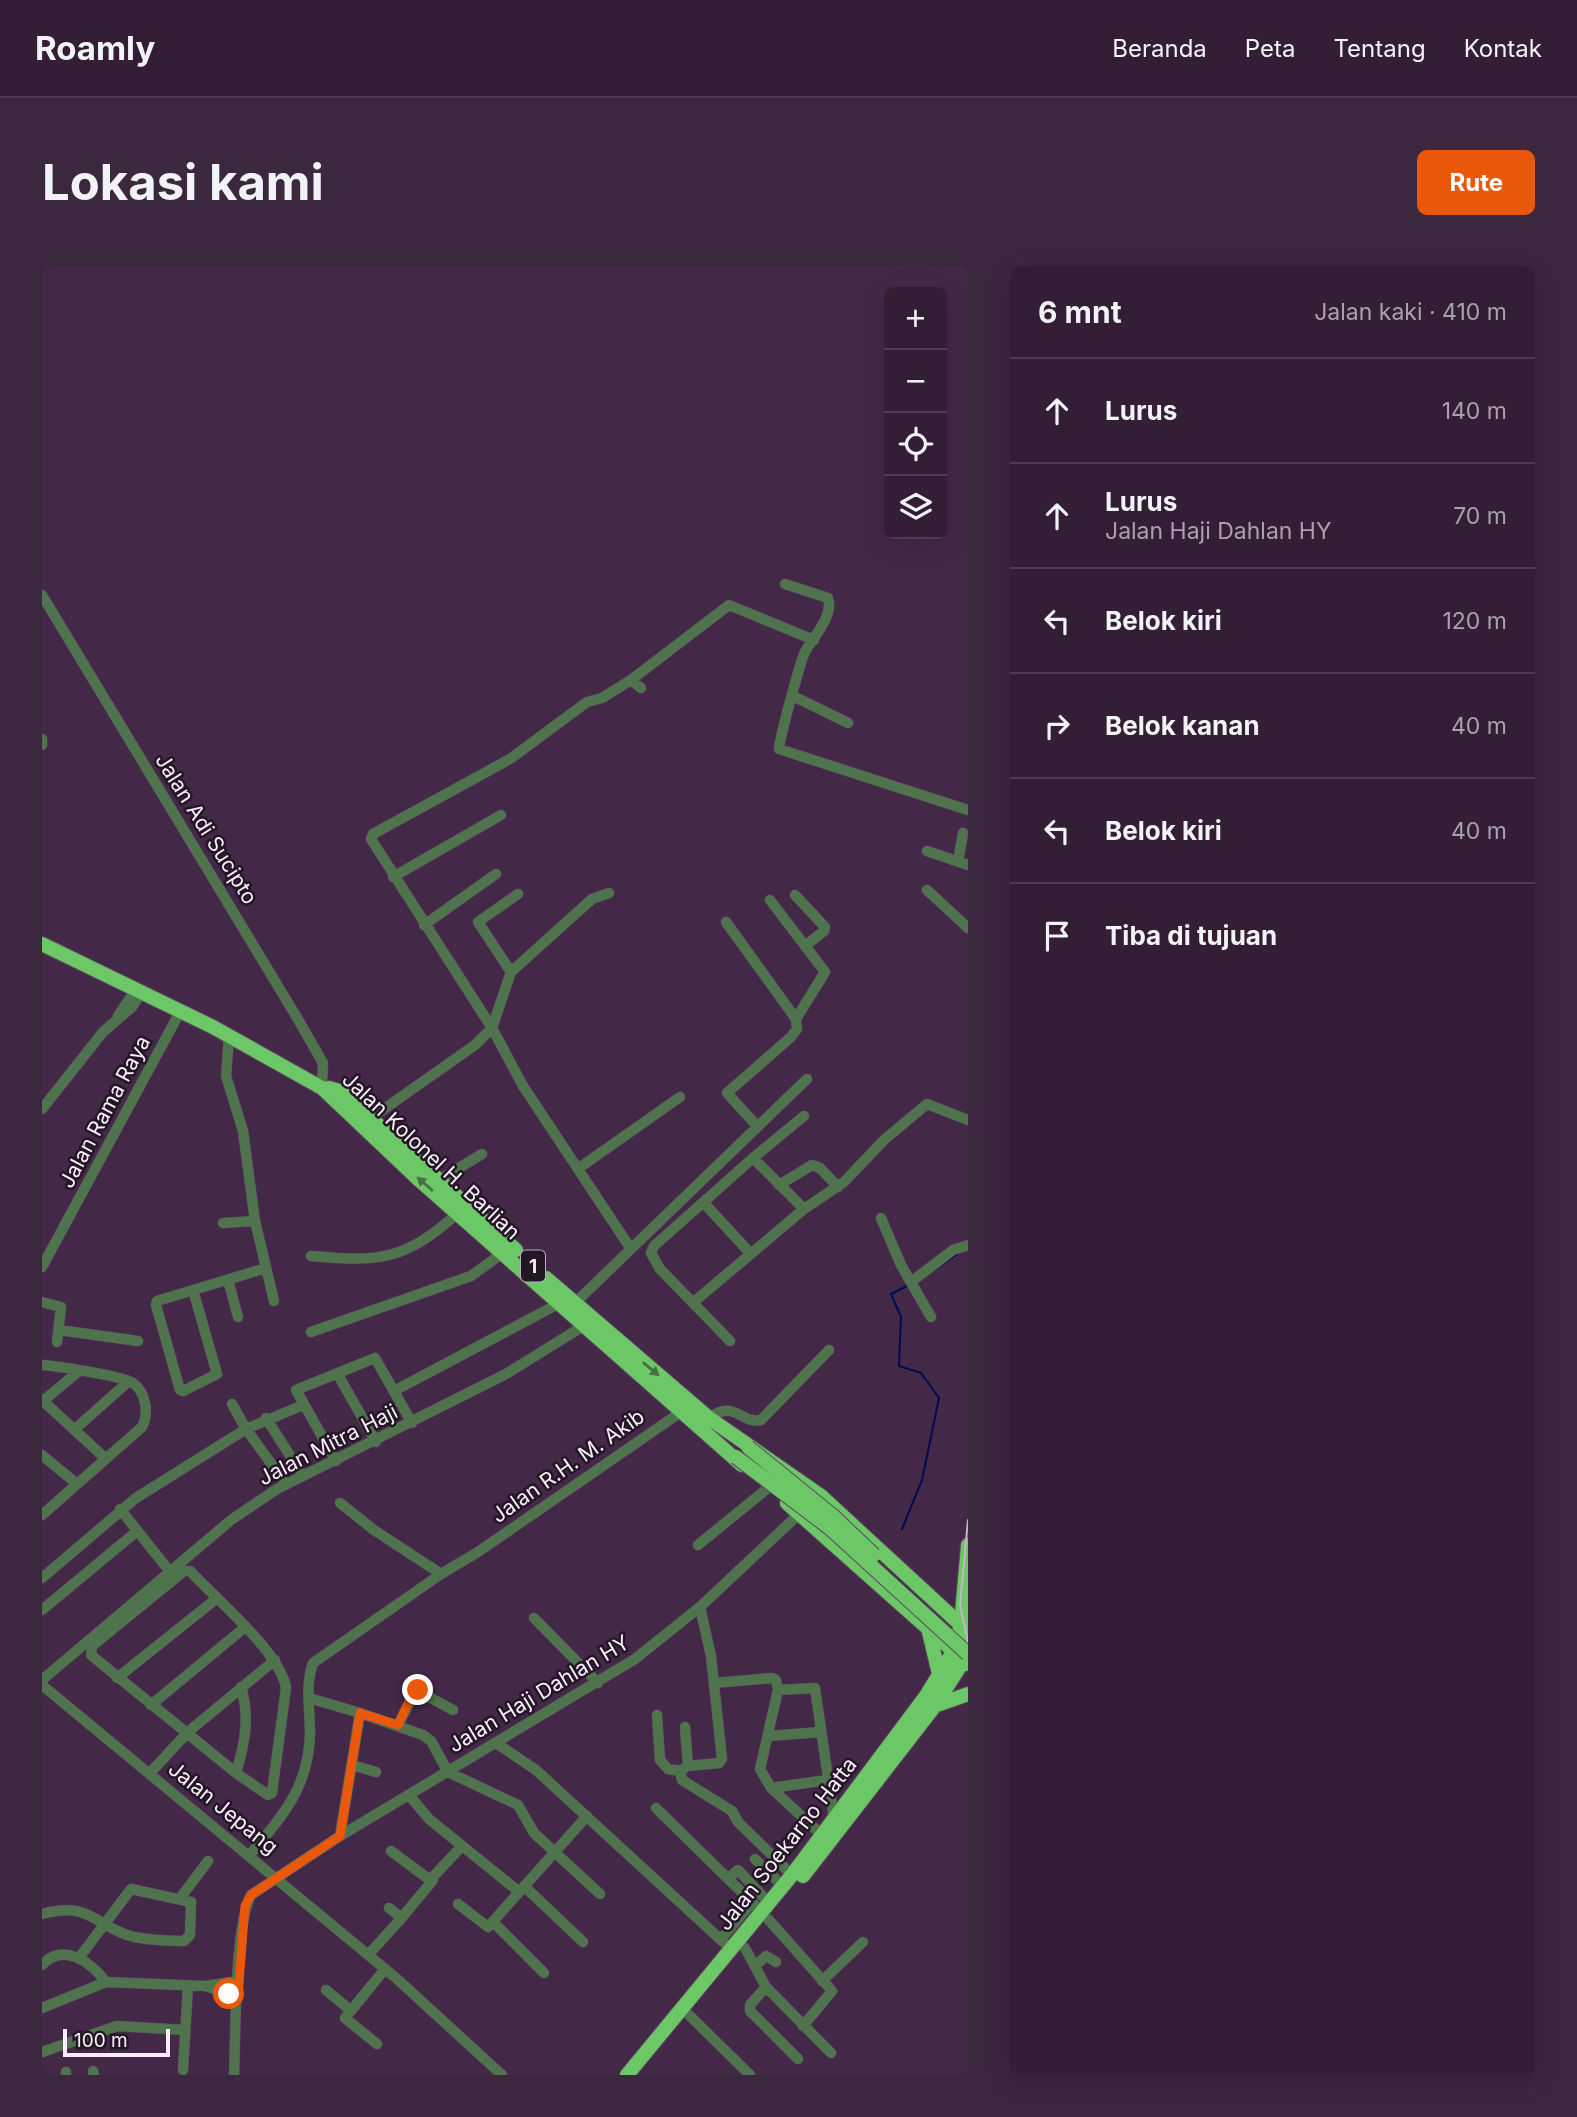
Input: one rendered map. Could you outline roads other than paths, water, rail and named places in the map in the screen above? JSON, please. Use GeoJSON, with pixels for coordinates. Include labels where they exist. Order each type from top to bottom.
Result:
{"type":"FeatureCollection","features":[{"type":"Feature","properties":{"kind":"highway","name":"1"},"geometry":{"type":"LineString","coordinates":[[42,944],[229,1036],[322,1088]]}},
{"type":"Feature","properties":{"kind":"highway","name":"Jalan Kolonel H. Barlian"},"geometry":{"type":"LineString","coordinates":[[322,1088],[334,1088],[342,1093],[365,1123],[439,1180],[568,1303],[585,1325],[735,1457]]}},
{"type":"Feature","properties":{"kind":"highway","name":"Jalan Kolonel H. Barlian"},"geometry":{"type":"LineString","coordinates":[[390,1144],[458,1213],[504,1252],[747,1446]]}},
{"type":"Feature","properties":{"kind":"highway","name":"1"},"geometry":{"type":"LineString","coordinates":[[747,1446],[833,1516],[965,1648]]}},
{"type":"Feature","properties":{"kind":"highway","name":"1"},"geometry":{"type":"LineString","coordinates":[[747,1446],[761,1452],[821,1496],[931,1599],[965,1648]]}},
{"type":"Feature","properties":{"kind":"highway","name":"1"},"geometry":{"type":"LineString","coordinates":[[735,1457],[928,1630],[965,1648]]}},
{"type":"Feature","properties":{"kind":"highway","name":"1"},"geometry":{"type":"LineString","coordinates":[[735,1457],[831,1528],[965,1648]]}},
{"type":"Feature","properties":{"kind":"highway"},"geometry":{"type":"LineString","coordinates":[[965,1648],[962,1591],[968,1545]]}},
{"type":"Feature","properties":{"kind":"highway"},"geometry":{"type":"LineString","coordinates":[[912,1615],[931,1599],[951,1602],[962,1591]]}},
{"type":"Feature","properties":{"kind":"highway"},"geometry":{"type":"LineString","coordinates":[[928,1630],[939,1674]]}},
{"type":"Feature","properties":{"kind":"highway","name":"Jalan Soekarno Hatta"},"geometry":{"type":"LineString","coordinates":[[627,2075],[689,2015],[739,1949],[763,1909],[834,1819],[926,1696],[939,1674],[965,1648]]}},
{"type":"Feature","properties":{"kind":"highway","name":"Jalan Soekarno Hatta"},"geometry":{"type":"LineString","coordinates":[[763,1909],[933,1707],[965,1648]]}},
{"type":"Feature","properties":{"kind":"highway"},"geometry":{"type":"LineString","coordinates":[[933,1707],[968,1694]]}},
{"type":"Feature","properties":{"kind":"highway","name":"Jalan Soekarno Hatta"},"geometry":{"type":"LineString","coordinates":[[637,2075],[647,2057],[739,1949]]}},
{"type":"Feature","properties":{"kind":"street"},"geometry":{"type":"LineString","coordinates":[[786,584],[829,600],[822,626],[804,653],[779,749],[968,810]]}},
{"type":"Feature","properties":{"kind":"street","name":"Jalan Adi Sucipto"},"geometry":{"type":"LineString","coordinates":[[42,595],[323,1063],[322,1088]]}},
{"type":"Feature","properties":{"kind":"street"},"geometry":{"type":"LineString","coordinates":[[631,1249],[523,1086],[492,1028],[393,877],[371,841],[373,834],[510,759],[587,702],[602,698],[631,680],[729,605],[814,640]]}},
{"type":"Feature","properties":{"kind":"street"},"geometry":{"type":"LineString","coordinates":[[631,680],[641,688]]}},
{"type":"Feature","properties":{"kind":"street"},"geometry":{"type":"LineString","coordinates":[[793,696],[848,723]]}},
{"type":"Feature","properties":{"kind":"street"},"geometry":{"type":"LineString","coordinates":[[42,739],[42,745]]}},
{"type":"Feature","properties":{"kind":"street"},"geometry":{"type":"LineString","coordinates":[[393,877],[500,815]]}},
{"type":"Feature","properties":{"kind":"street"},"geometry":{"type":"LineString","coordinates":[[927,851],[963,863],[963,833]]}},
{"type":"Feature","properties":{"kind":"street"},"geometry":{"type":"LineString","coordinates":[[424,925],[496,874]]}},
{"type":"Feature","properties":{"kind":"street"},"geometry":{"type":"LineString","coordinates":[[927,890],[968,928]]}},
{"type":"Feature","properties":{"kind":"street"},"geometry":{"type":"LineString","coordinates":[[365,1123],[475,1045],[492,1028],[511,972],[592,899],[608,893]]}},
{"type":"Feature","properties":{"kind":"street"},"geometry":{"type":"LineString","coordinates":[[511,972],[478,922],[518,894]]}},
{"type":"Feature","properties":{"kind":"street"},"geometry":{"type":"LineString","coordinates":[[795,895],[825,926],[824,931],[805,946]]}},
{"type":"Feature","properties":{"kind":"street"},"geometry":{"type":"LineString","coordinates":[[757,1126],[727,1093],[796,1031],[796,1019],[825,975],[770,900]]}},
{"type":"Feature","properties":{"kind":"street"},"geometry":{"type":"LineString","coordinates":[[726,922],[796,1019]]}},
{"type":"Feature","properties":{"kind":"street"},"geometry":{"type":"LineString","coordinates":[[42,1109],[118,1017],[132,1007],[139,991]]}},
{"type":"Feature","properties":{"kind":"street","name":"Jalan Rama Raya"},"geometry":{"type":"LineString","coordinates":[[42,1267],[180,1012]]}},
{"type":"Feature","properties":{"kind":"street"},"geometry":{"type":"LineString","coordinates":[[229,1036],[225,1070],[244,1140],[256,1222],[274,1301]]}},
{"type":"Feature","properties":{"kind":"street"},"geometry":{"type":"LineString","coordinates":[[394,1391],[568,1303],[631,1249],[807,1079]]}},
{"type":"Feature","properties":{"kind":"street"},"geometry":{"type":"LineString","coordinates":[[579,1168],[680,1097]]}},
{"type":"Feature","properties":{"kind":"street"},"geometry":{"type":"LineString","coordinates":[[695,1301],[804,1209],[838,1187],[884,1140],[927,1104],[968,1120]]}},
{"type":"Feature","properties":{"kind":"street"},"geometry":{"type":"LineString","coordinates":[[730,1341],[695,1301],[660,1269],[651,1253],[654,1246],[804,1116]]}},
{"type":"Feature","properties":{"kind":"street"},"geometry":{"type":"LineString","coordinates":[[439,1180],[482,1154]]}},
{"type":"Feature","properties":{"kind":"street"},"geometry":{"type":"LineString","coordinates":[[753,1158],[804,1209]]}},
{"type":"Feature","properties":{"kind":"street"},"geometry":{"type":"LineString","coordinates":[[779,1185],[812,1165],[820,1168],[838,1187]]}},
{"type":"Feature","properties":{"kind":"street"},"geometry":{"type":"LineString","coordinates":[[704,1203],[750,1253]]}},
{"type":"Feature","properties":{"kind":"street"},"geometry":{"type":"LineString","coordinates":[[311,1256],[367,1260],[392,1256],[427,1238],[458,1213]]}},
{"type":"Feature","properties":{"kind":"street"},"geometry":{"type":"LineString","coordinates":[[881,1218],[931,1317]]}},
{"type":"Feature","properties":{"kind":"street"},"geometry":{"type":"LineString","coordinates":[[223,1223],[256,1222]]}},
{"type":"Feature","properties":{"kind":"street"},"geometry":{"type":"LineString","coordinates":[[912,1283],[966,1245]]}},
{"type":"Feature","properties":{"kind":"street"},"geometry":{"type":"LineString","coordinates":[[311,1332],[471,1276],[504,1252]]}},
{"type":"Feature","properties":{"kind":"street"},"geometry":{"type":"LineString","coordinates":[[193,1290],[217,1374],[183,1391],[180,1390],[157,1301],[193,1290],[228,1280],[266,1268]]}},
{"type":"Feature","properties":{"kind":"street"},"geometry":{"type":"LineString","coordinates":[[228,1280],[238,1317]]}},
{"type":"Feature","properties":{"kind":"street"},"geometry":{"type":"LineString","coordinates":[[42,1302],[61,1307],[57,1342]]}},
{"type":"Feature","properties":{"kind":"street","name":"Jalan Mitra Haji"},"geometry":{"type":"LineString","coordinates":[[43,1686],[231,1520],[286,1484],[376,1442],[506,1374],[585,1325]]}},
{"type":"Feature","properties":{"kind":"street"},"geometry":{"type":"LineString","coordinates":[[59,1330],[138,1341]]}},
{"type":"Feature","properties":{"kind":"street"},"geometry":{"type":"LineString","coordinates":[[709,1418],[722,1411],[735,1410],[755,1422],[761,1420],[811,1373],[829,1350]]}},
{"type":"Feature","properties":{"kind":"street"},"geometry":{"type":"LineString","coordinates":[[336,1461],[296,1390],[375,1358],[412,1423]]}},
{"type":"Feature","properties":{"kind":"street"},"geometry":{"type":"LineString","coordinates":[[42,1365],[129,1381],[142,1393],[146,1420],[142,1427],[43,1512]]}},
{"type":"Feature","properties":{"kind":"street"},"geometry":{"type":"LineString","coordinates":[[79,1371],[42,1401],[106,1459]]}},
{"type":"Feature","properties":{"kind":"street"},"geometry":{"type":"LineString","coordinates":[[337,1373],[376,1442]]}},
{"type":"Feature","properties":{"kind":"street"},"geometry":{"type":"LineString","coordinates":[[75,1430],[129,1381]]}},
{"type":"Feature","properties":{"kind":"street"},"geometry":{"type":"LineString","coordinates":[[232,1404],[246,1429],[286,1484]]}},
{"type":"Feature","properties":{"kind":"street"},"geometry":{"type":"LineString","coordinates":[[42,1578],[120,1509],[246,1429],[303,1405]]}},
{"type":"Feature","properties":{"kind":"street","name":"Jalan R.H. M. Akib"},"geometry":{"type":"LineString","coordinates":[[249,1856],[286,1811],[300,1787],[310,1737],[309,1698],[313,1663],[681,1412]]}},
{"type":"Feature","properties":{"kind":"street"},"geometry":{"type":"LineString","coordinates":[[728,1432],[743,1415]]}},
{"type":"Feature","properties":{"kind":"street"},"geometry":{"type":"LineString","coordinates":[[267,1418],[303,1476]]}},
{"type":"Feature","properties":{"kind":"street"},"geometry":{"type":"LineString","coordinates":[[42,1455],[78,1484]]}},
{"type":"Feature","properties":{"kind":"street"},"geometry":{"type":"LineString","coordinates":[[698,1545],[768,1488]]}},
{"type":"Feature","properties":{"kind":"street"},"geometry":{"type":"LineString","coordinates":[[340,1503],[374,1530],[440,1574]]}},
{"type":"Feature","properties":{"kind":"street"},"geometry":{"type":"LineString","coordinates":[[120,1509],[171,1573]]}},
{"type":"Feature","properties":{"kind":"street","name":"Jalan Haji Dahlan HY"},"geometry":{"type":"LineString","coordinates":[[234,2075],[238,1981],[245,1906],[251,1895],[340,1836],[635,1659],[700,1607],[799,1514]]}},
{"type":"Feature","properties":{"kind":"street"},"geometry":{"type":"LineString","coordinates":[[42,1610],[136,1532]]}},
{"type":"Feature","properties":{"kind":"street"},"geometry":{"type":"LineString","coordinates":[[187,1570],[244,1628],[275,1660],[284,1674],[286,1688],[272,1793],[267,1795],[95,1660],[90,1650],[187,1570]]}},
{"type":"Feature","properties":{"kind":"street"},"geometry":{"type":"LineString","coordinates":[[117,1678],[216,1599]]}},
{"type":"Feature","properties":{"kind":"street"},"geometry":{"type":"LineString","coordinates":[[657,1715],[660,1760],[668,1769],[719,1763],[722,1759],[714,1683],[700,1607]]}},
{"type":"Feature","properties":{"kind":"street"},"geometry":{"type":"LineString","coordinates":[[534,1618],[598,1683]]}},
{"type":"Feature","properties":{"kind":"street"},"geometry":{"type":"LineString","coordinates":[[151,1705],[244,1628]]}},
{"type":"Feature","properties":{"kind":"street"},"geometry":{"type":"LineString","coordinates":[[150,1773],[188,1732],[275,1660]]}},
{"type":"Feature","properties":{"kind":"street"},"geometry":{"type":"LineString","coordinates":[[714,1683],[772,1678],[776,1680],[778,1690],[760,1769],[771,1788],[822,1835]]}},
{"type":"Feature","properties":{"kind":"street","name":"Jalan Jepang"},"geometry":{"type":"LineString","coordinates":[[43,1686],[277,1877],[385,1969],[502,2075]]}},
{"type":"Feature","properties":{"kind":"street"},"geometry":{"type":"LineString","coordinates":[[236,1773],[246,1728],[247,1707],[242,1687]]}},
{"type":"Feature","properties":{"kind":"street"},"geometry":{"type":"LineString","coordinates":[[778,1690],[815,1688],[834,1819]]}},
{"type":"Feature","properties":{"kind":"street"},"geometry":{"type":"LineString","coordinates":[[398,1725],[416,1690],[453,1710]]}},
{"type":"Feature","properties":{"kind":"street"},"geometry":{"type":"LineString","coordinates":[[309,1698],[423,1734],[431,1741],[448,1772],[519,1805],[531,1829],[600,1894]]}},
{"type":"Feature","properties":{"kind":"street"},"geometry":{"type":"LineString","coordinates":[[340,1836],[360,1713]]}},
{"type":"Feature","properties":{"kind":"street"},"geometry":{"type":"LineString","coordinates":[[685,1727],[682,1780],[732,1811],[738,1822],[787,1880]]}},
{"type":"Feature","properties":{"kind":"street"},"geometry":{"type":"LineString","coordinates":[[768,1736],[821,1732]]}},
{"type":"Feature","properties":{"kind":"street"},"geometry":{"type":"LineString","coordinates":[[496,1743],[536,1770],[721,1939],[739,1949],[755,1966],[766,1987],[831,2053]]}},
{"type":"Feature","properties":{"kind":"street"},"geometry":{"type":"LineString","coordinates":[[352,1765],[376,1772]]}},
{"type":"Feature","properties":{"kind":"street"},"geometry":{"type":"LineString","coordinates":[[771,1788],[827,1780]]}},
{"type":"Feature","properties":{"kind":"street"},"geometry":{"type":"LineString","coordinates":[[409,1795],[429,1819],[521,1889],[583,1942]]}},
{"type":"Feature","properties":{"kind":"street"},"geometry":{"type":"LineString","coordinates":[[656,1808],[763,1909]]}},
{"type":"Feature","properties":{"kind":"street"},"geometry":{"type":"LineString","coordinates":[[457,1904],[485,1927],[493,1922],[587,1816]]}},
{"type":"Feature","properties":{"kind":"street"},"geometry":{"type":"LineString","coordinates":[[368,1955],[463,1846]]}},
{"type":"Feature","properties":{"kind":"street"},"geometry":{"type":"LineString","coordinates":[[391,1851],[433,1880]]}},
{"type":"Feature","properties":{"kind":"street"},"geometry":{"type":"LineString","coordinates":[[755,1859],[787,1880]]}},
{"type":"Feature","properties":{"kind":"street"},"geometry":{"type":"LineString","coordinates":[[181,1897],[208,1861]]}},
{"type":"Feature","properties":{"kind":"street"},"geometry":{"type":"LineString","coordinates":[[732,1875],[738,1870],[763,1909],[832,1991],[832,1996],[803,2026]]}},
{"type":"Feature","properties":{"kind":"street"},"geometry":{"type":"LineString","coordinates":[[42,1914],[80,1911],[106,1923],[134,1937],[188,1939],[192,1906],[188,1899],[181,1897],[131,1889],[106,1923],[79,1958]]}},
{"type":"Feature","properties":{"kind":"street"},"geometry":{"type":"LineString","coordinates":[[389,1908],[398,1915],[399,1921]]}},
{"type":"Feature","properties":{"kind":"street"},"geometry":{"type":"LineString","coordinates":[[721,1939],[763,1909]]}},
{"type":"Feature","properties":{"kind":"street"},"geometry":{"type":"LineString","coordinates":[[493,1922],[544,1973]]}},
{"type":"Feature","properties":{"kind":"street"},"geometry":{"type":"LineString","coordinates":[[822,1981],[863,1942]]}},
{"type":"Feature","properties":{"kind":"street"},"geometry":{"type":"LineString","coordinates":[[42,1965],[47,1960],[65,1954],[79,1958],[106,1982]]}},
{"type":"Feature","properties":{"kind":"street"},"geometry":{"type":"LineString","coordinates":[[755,1966],[765,1956],[776,1962]]}},
{"type":"Feature","properties":{"kind":"street"},"geometry":{"type":"LineString","coordinates":[[377,2044],[345,2021],[350,2010],[385,1969]]}},
{"type":"Feature","properties":{"kind":"street"},"geometry":{"type":"LineString","coordinates":[[42,2008],[106,1982],[205,1986],[238,1981]]}},
{"type":"Feature","properties":{"kind":"street"},"geometry":{"type":"LineString","coordinates":[[183,2070],[188,1986]]}},
{"type":"Feature","properties":{"kind":"street"},"geometry":{"type":"LineString","coordinates":[[205,1986],[238,1996]]}},
{"type":"Feature","properties":{"kind":"street"},"geometry":{"type":"LineString","coordinates":[[766,1987],[750,2005],[750,2011],[799,2059]]}},
{"type":"Feature","properties":{"kind":"street"},"geometry":{"type":"LineString","coordinates":[[326,1990],[350,2010]]}},
{"type":"Feature","properties":{"kind":"street"},"geometry":{"type":"LineString","coordinates":[[689,2015],[750,2075]]}},
{"type":"Feature","properties":{"kind":"street"},"geometry":{"type":"LineString","coordinates":[[43,2050],[117,2026],[185,2030]]}},
{"type":"Feature","properties":{"kind":"waterway"},"geometry":{"type":"LineString","coordinates":[[933,1271],[960,1252]]}},
{"type":"Feature","properties":{"kind":"waterway"},"geometry":{"type":"LineString","coordinates":[[902,1529],[922,1480],[939,1398],[921,1373],[899,1366],[901,1317],[891,1294],[907,1286]]}},
{"type":"Feature","properties":{"kind":"tram line"},"geometry":{"type":"LineString","coordinates":[[968,1520],[960,1605],[968,1642]]}}]}
